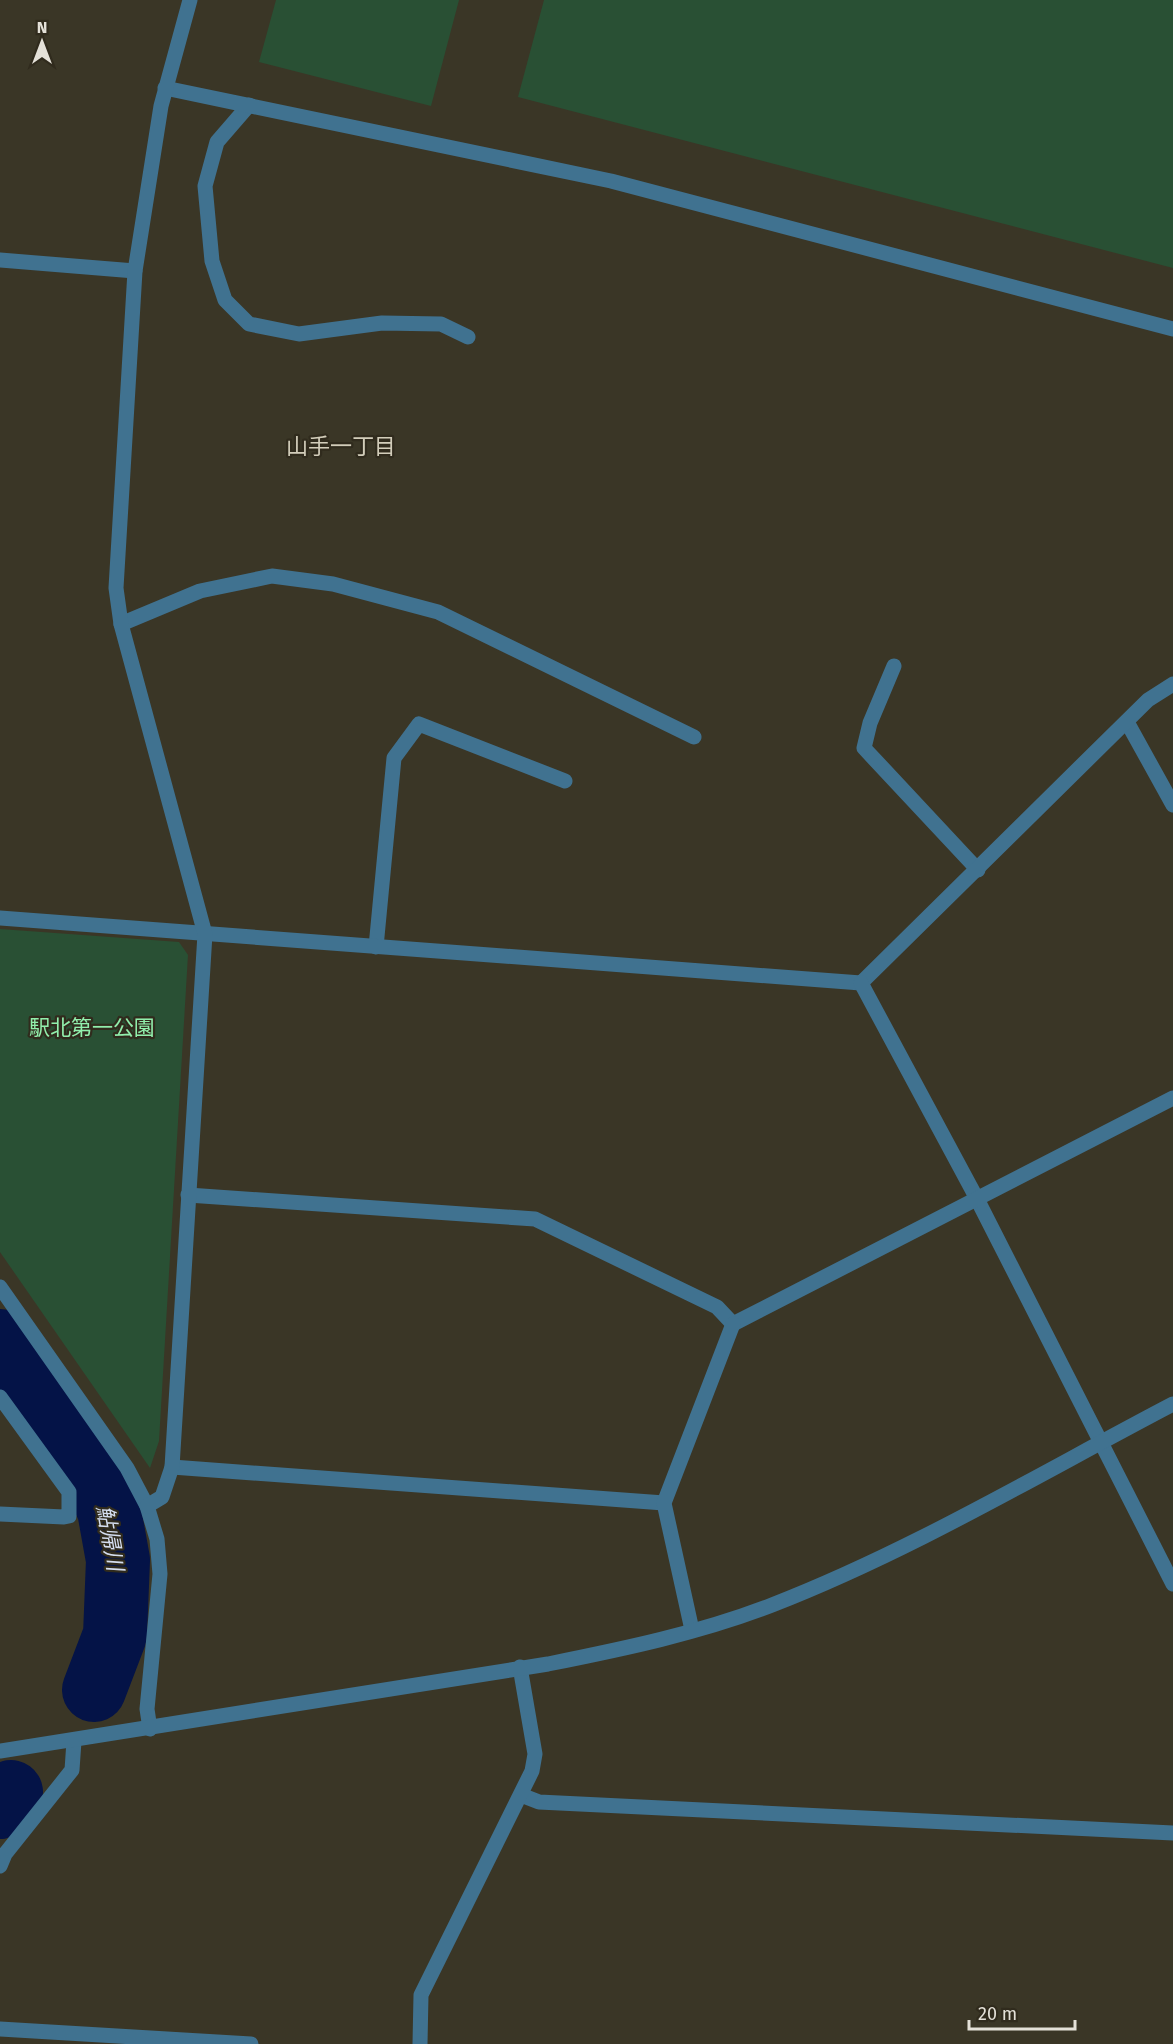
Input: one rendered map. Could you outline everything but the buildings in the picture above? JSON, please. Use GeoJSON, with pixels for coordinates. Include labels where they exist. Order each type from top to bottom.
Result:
{"type":"FeatureCollection","features":[{"type":"Feature","properties":{"kind":"street"},"geometry":{"type":"LineString","coordinates":[[147,1506],[162,1497],[172,1467],[205,934],[121,624],[116,588],[135,271],[144,200],[165,88],[190,0]]}},
{"type":"Feature","properties":{"kind":"street"},"geometry":{"type":"LineString","coordinates":[[165,88],[611,181],[1173,329]]}},
{"type":"Feature","properties":{"kind":"street"},"geometry":{"type":"LineString","coordinates":[[249,105],[217,142],[205,186],[212,261],[225,300],[249,324],[299,334],[382,323],[441,324],[468,337]]}},
{"type":"Feature","properties":{"kind":"street"},"geometry":{"type":"LineString","coordinates":[[0,260],[135,271]]}},
{"type":"Feature","properties":{"kind":"street"},"geometry":{"type":"LineString","coordinates":[[121,624],[200,591],[272,576],[333,584],[438,612],[694,737]]}},
{"type":"Feature","properties":{"kind":"street"},"geometry":{"type":"LineString","coordinates":[[894,666],[870,723],[864,747],[978,870]]}},
{"type":"Feature","properties":{"kind":"street"},"geometry":{"type":"LineString","coordinates":[[0,918],[861,983],[1148,700],[1173,684]]}},
{"type":"Feature","properties":{"kind":"street"},"geometry":{"type":"LineString","coordinates":[[1127,722],[1173,805]]}},
{"type":"Feature","properties":{"kind":"street"},"geometry":{"type":"LineString","coordinates":[[376,947],[394,758],[419,724],[565,781]]}},
{"type":"Feature","properties":{"kind":"street"},"geometry":{"type":"LineString","coordinates":[[861,983],[976,1197],[1173,1584]]}},
{"type":"Feature","properties":{"kind":"street"},"geometry":{"type":"LineString","coordinates":[[692,1630],[664,1503],[733,1324],[976,1197],[1173,1098]]}},
{"type":"Feature","properties":{"kind":"street"},"geometry":{"type":"LineString","coordinates":[[188,1195],[535,1219],[717,1307],[733,1324]]}},
{"type":"Feature","properties":{"kind":"street"},"geometry":{"type":"LineString","coordinates":[[0,1287],[128,1468],[147,1506],[157,1539],[160,1574],[147,1709],[150,1729]]}},
{"type":"Feature","properties":{"kind":"street"},"geometry":{"type":"LineString","coordinates":[[0,1397],[69,1492],[70,1512],[69,1516],[63,1517],[0,1514]]}},
{"type":"Feature","properties":{"kind":"street"},"geometry":{"type":"LineString","coordinates":[[0,1751],[150,1729],[520,1667],[637,1646],[692,1630],[770,1606],[847,1573],[1173,1404]]}},
{"type":"Feature","properties":{"kind":"street"},"geometry":{"type":"LineString","coordinates":[[172,1467],[664,1503]]}},
{"type":"Feature","properties":{"kind":"street"},"geometry":{"type":"LineString","coordinates":[[420,2044],[421,1995],[532,1771],[535,1754],[520,1667]]}},
{"type":"Feature","properties":{"kind":"street"},"geometry":{"type":"LineString","coordinates":[[0,1866],[5,1854],[72,1770],[74,1741]]}},
{"type":"Feature","properties":{"kind":"street"},"geometry":{"type":"LineString","coordinates":[[521,1795],[539,1802],[1173,1833]]}},
{"type":"Feature","properties":{"kind":"street"},"geometry":{"type":"LineString","coordinates":[[0,2030],[250,2044]]}},
{"type":"Feature","properties":{"kind":"green space"},"geometry":{"type":"Polygon","coordinates":[[[276,0],[459,0],[431,106],[259,62],[276,0]]]}},
{"type":"Feature","properties":{"kind":"green space"},"geometry":{"type":"Polygon","coordinates":[[[544,0],[1173,0],[1173,268],[518,97],[544,0]]]}},
{"type":"Feature","properties":{"kind":"green space","name":"駅北第一公園"},"geometry":{"type":"Polygon","coordinates":[[[0,929],[179,942],[188,955],[159,1441],[150,1468],[0,1252],[0,929]]]}},
{"type":"Feature","properties":{"kind":"waterway","name":"鮎帰川"},"geometry":{"type":"LineString","coordinates":[[0,1341],[92,1472],[109,1510],[118,1560],[115,1635],[94,1690]]}},
{"type":"Feature","properties":{"kind":"waterway","name":"鮎帰川"},"geometry":{"type":"LineString","coordinates":[[0,1807],[11,1792]]}},
{"type":"Feature","properties":{"kind":"district","name":"山手一丁目"},"geometry":{"type":"Point","coordinates":[341,446]}}]}
